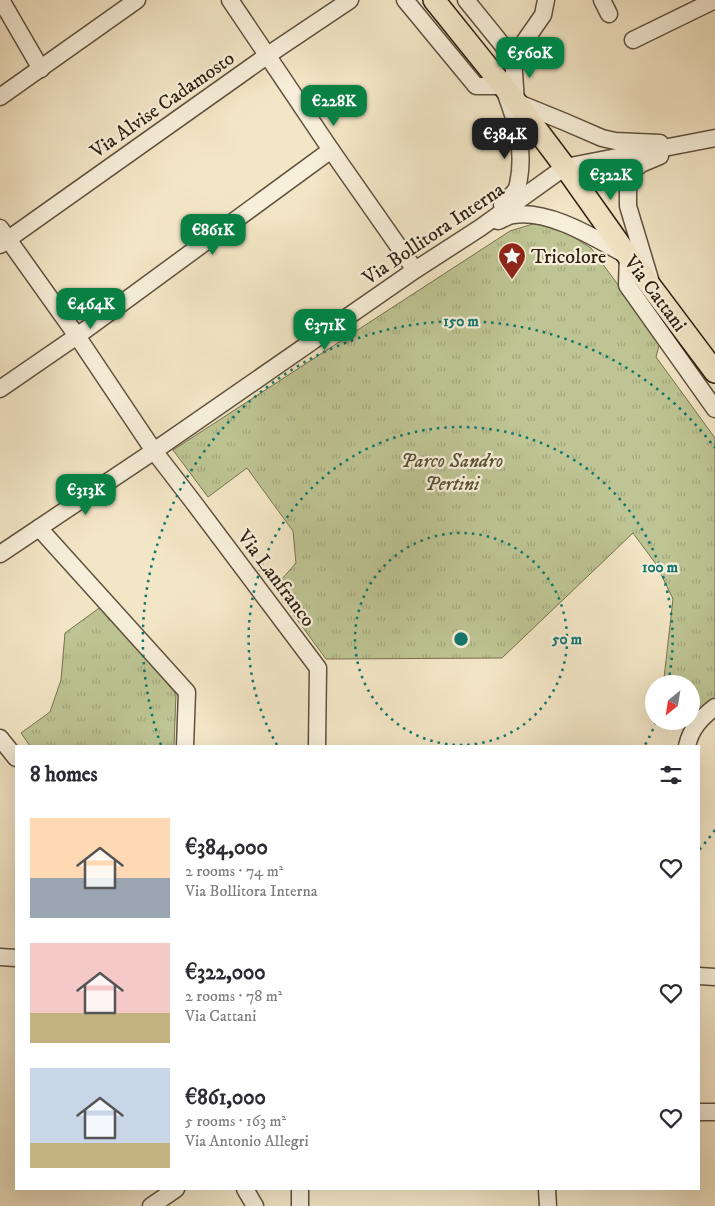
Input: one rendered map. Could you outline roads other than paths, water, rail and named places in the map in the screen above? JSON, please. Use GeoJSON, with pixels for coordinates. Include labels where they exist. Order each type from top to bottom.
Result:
{"type":"FeatureCollection","features":[{"type":"Feature","properties":{"kind":"main road","name":"Via Cattani"},"geometry":{"type":"LineString","coordinates":[[434,0],[510,94],[715,372]]}},
{"type":"Feature","properties":{"kind":"street"},"geometry":{"type":"LineString","coordinates":[[1,0],[40,69]]}},
{"type":"Feature","properties":{"kind":"street"},"geometry":{"type":"LineString","coordinates":[[0,97],[137,0]]}},
{"type":"Feature","properties":{"kind":"street"},"geometry":{"type":"LineString","coordinates":[[230,0],[415,270]]}},
{"type":"Feature","properties":{"kind":"street","name":"Via Alvise Cadamosto"},"geometry":{"type":"LineString","coordinates":[[3,237],[350,0]]}},
{"type":"Feature","properties":{"kind":"street"},"geometry":{"type":"LineString","coordinates":[[405,0],[476,86],[510,94],[565,122],[602,138],[616,141],[685,145]]}},
{"type":"Feature","properties":{"kind":"street"},"geometry":{"type":"LineString","coordinates":[[466,0],[513,58]]}},
{"type":"Feature","properties":{"kind":"street"},"geometry":{"type":"LineString","coordinates":[[480,228],[516,189],[519,178],[521,147],[510,94],[513,58],[543,15],[546,0]]}},
{"type":"Feature","properties":{"kind":"street"},"geometry":{"type":"LineString","coordinates":[[634,40],[715,0]]}},
{"type":"Feature","properties":{"kind":"street","name":"Via Bollitora Interna"},"geometry":{"type":"LineString","coordinates":[[0,554],[154,451],[415,270],[480,228],[565,167],[715,138]]}},
{"type":"Feature","properties":{"kind":"street"},"geometry":{"type":"LineString","coordinates":[[652,288],[628,206],[629,182],[641,164],[685,145]]}},
{"type":"Feature","properties":{"kind":"street"},"geometry":{"type":"LineString","coordinates":[[0,389],[77,336],[331,150]]}},
{"type":"Feature","properties":{"kind":"street"},"geometry":{"type":"LineString","coordinates":[[480,228],[512,215],[539,215],[561,222],[628,256],[627,285],[715,409]]}},
{"type":"Feature","properties":{"kind":"street","name":"Via Lanfranco"},"geometry":{"type":"LineString","coordinates":[[3,237],[77,336],[154,451],[318,668],[316,745]]}},
{"type":"Feature","properties":{"kind":"street"},"geometry":{"type":"LineString","coordinates":[[39,528],[187,692],[185,745]]}},
{"type":"Feature","properties":{"kind":"street"},"geometry":{"type":"LineString","coordinates":[[687,745],[693,729],[702,716],[715,706]]}},
{"type":"Feature","properties":{"kind":"street"},"geometry":{"type":"LineString","coordinates":[[0,738],[15,757]]}},
{"type":"Feature","properties":{"kind":"street"},"geometry":{"type":"LineString","coordinates":[[0,957],[15,958]]}},
{"type":"Feature","properties":{"kind":"street"},"geometry":{"type":"LineString","coordinates":[[700,976],[715,977]]}},
{"type":"Feature","properties":{"kind":"street"},"geometry":{"type":"LineString","coordinates":[[700,1112],[715,1112]]}},
{"type":"Feature","properties":{"kind":"street"},"geometry":{"type":"LineString","coordinates":[[151,1206],[175,1190]]}},
{"type":"Feature","properties":{"kind":"street"},"geometry":{"type":"LineString","coordinates":[[246,1190],[255,1206]]}},
{"type":"Feature","properties":{"kind":"street"},"geometry":{"type":"LineString","coordinates":[[300,1190],[300,1206]]}},
{"type":"Feature","properties":{"kind":"street"},"geometry":{"type":"LineString","coordinates":[[547,1190],[548,1206]]}},
{"type":"Feature","properties":{"kind":"place","name":"Tricolore"},"geometry":{"type":"Point","coordinates":[512,280]}},
{"type":"Feature","properties":{"kind":"park label","name":"Parco Sandro Pertini"},"geometry":{"type":"Point","coordinates":[452,472]}}]}
